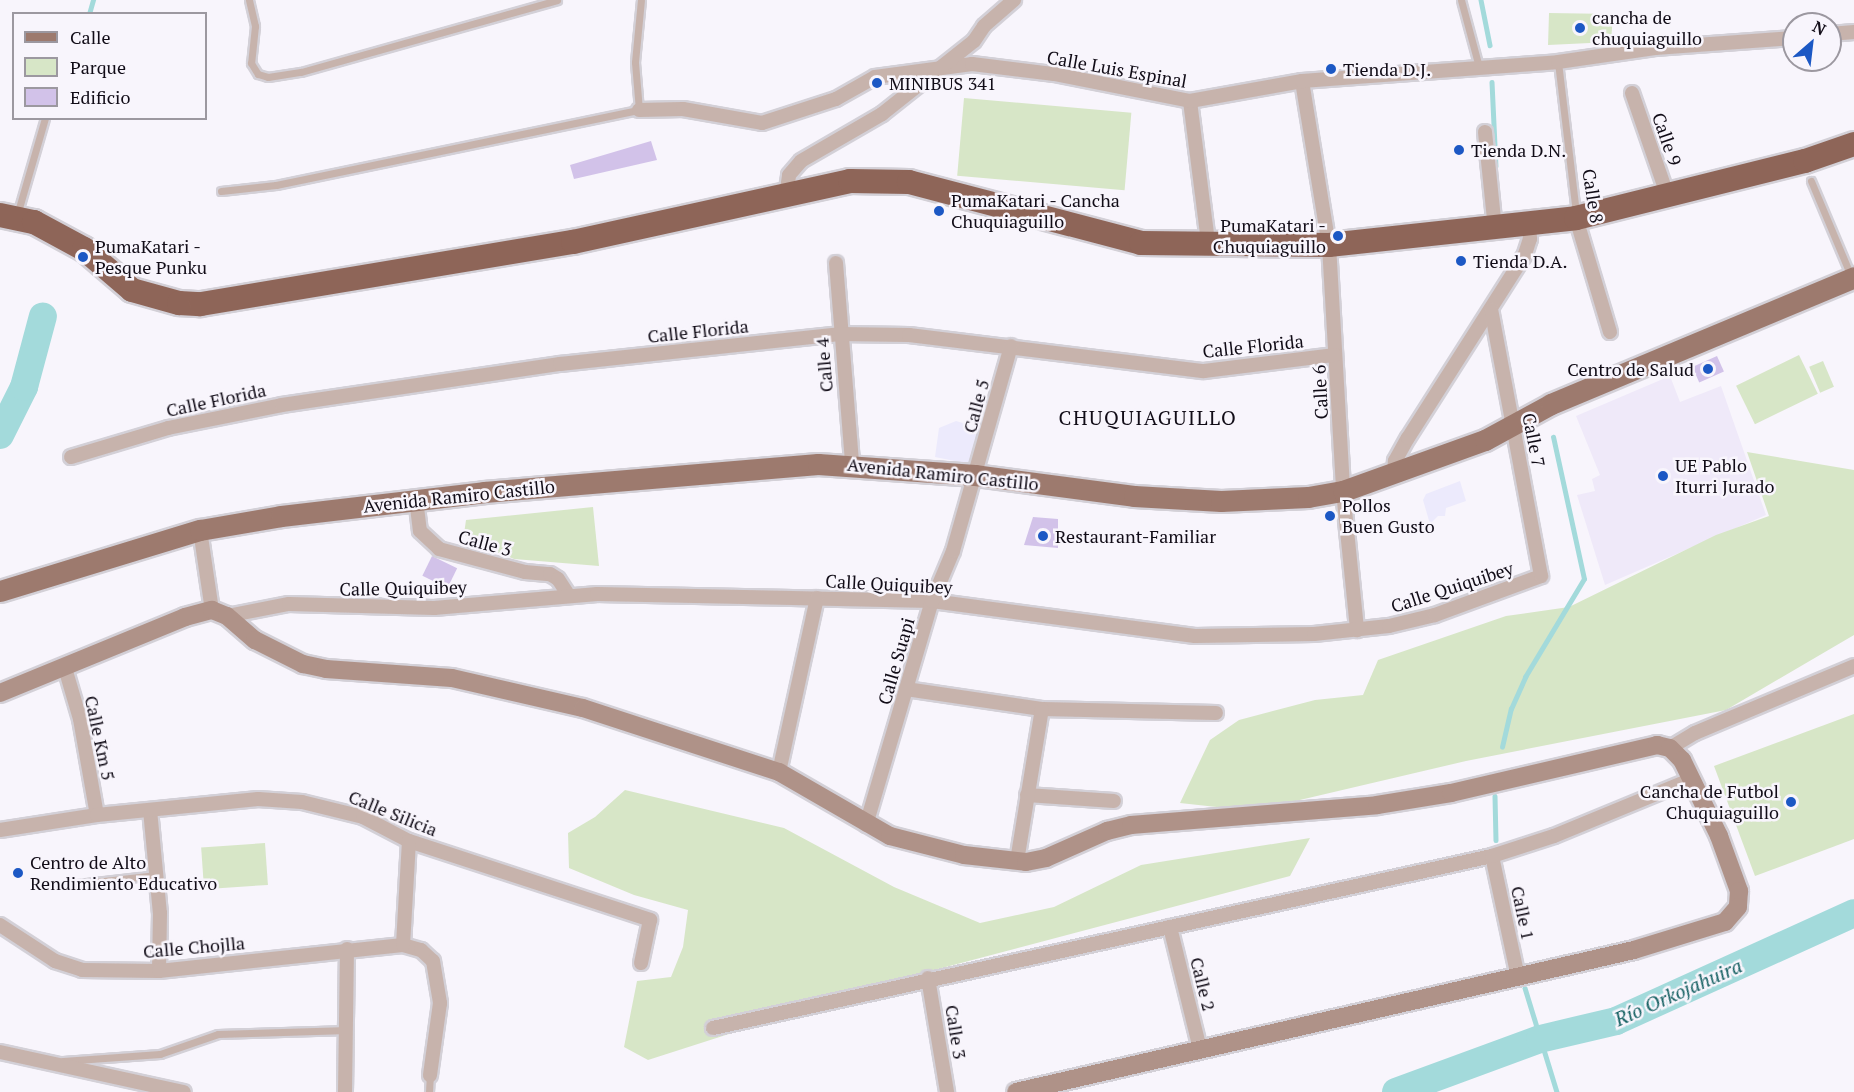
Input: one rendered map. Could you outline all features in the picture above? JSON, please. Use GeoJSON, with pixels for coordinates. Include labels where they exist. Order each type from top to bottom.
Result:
{"type":"FeatureCollection","features":[{"type":"Feature","properties":{"kind":"highway"},"geometry":{"type":"LineString","coordinates":[[8,216],[34,222],[84,249],[132,290],[179,303],[201,303],[573,242],[850,181],[909,182],[1142,243],[1329,245],[1495,229],[1576,218],[1668,197],[1805,161],[1854,144]]}},
{"type":"Feature","properties":{"kind":"main road","name":"Avenida Ramiro Castillo"},"geometry":{"type":"LineString","coordinates":[[0,591],[200,530],[416,499],[852,464],[975,475],[1134,496],[1221,501],[1308,498],[1343,491],[1485,440],[1551,404],[1853,279]]}},
{"type":"Feature","properties":{"kind":"main road"},"geometry":{"type":"LineString","coordinates":[[0,693],[185,617],[219,613],[255,640],[303,664],[326,669],[407,672],[521,692],[583,708],[779,772],[818,792],[866,825],[925,846],[1017,861],[1046,858],[1107,831],[1131,825],[1377,805],[1451,793],[1635,748],[1670,748],[1692,779],[1739,891],[1734,915],[1713,927],[1518,977],[1016,1092]]}},
{"type":"Feature","properties":{"kind":"street"},"geometry":{"type":"LineString","coordinates":[[786,195],[789,175],[801,161],[882,114],[974,41],[984,26],[1014,0]]}},
{"type":"Feature","properties":{"kind":"street","name":"Calle Luis Espinal"},"geometry":{"type":"LineString","coordinates":[[639,110],[683,110],[762,123],[836,99],[876,77],[935,72],[972,64],[1063,76],[1190,101],[1302,81],[1558,62],[1655,48],[1782,39]]}},
{"type":"Feature","properties":{"kind":"street","name":"Calle 6"},"geometry":{"type":"LineString","coordinates":[[1302,81],[1329,245],[1343,491],[1357,630]]}},
{"type":"Feature","properties":{"kind":"street","name":"Calle 9"},"geometry":{"type":"LineString","coordinates":[[1632,93],[1668,197]]}},
{"type":"Feature","properties":{"kind":"street"},"geometry":{"type":"LineString","coordinates":[[1190,101],[1208,242]]}},
{"type":"Feature","properties":{"kind":"street"},"geometry":{"type":"LineString","coordinates":[[1485,132],[1495,229]]}},
{"type":"Feature","properties":{"kind":"street","name":"Calle 8"},"geometry":{"type":"LineString","coordinates":[[1576,218],[1610,332]]}},
{"type":"Feature","properties":{"kind":"street"},"geometry":{"type":"LineString","coordinates":[[1394,474],[1395,461],[1408,438],[1525,254],[1530,239],[1529,224]]}},
{"type":"Feature","properties":{"kind":"street","name":"Calle 4"},"geometry":{"type":"LineString","coordinates":[[836,263],[839,334],[852,464]]}},
{"type":"Feature","properties":{"kind":"street","name":"Calle 7"},"geometry":{"type":"LineString","coordinates":[[1491,310],[1541,576]]}},
{"type":"Feature","properties":{"kind":"street","name":"Calle Florida"},"geometry":{"type":"LineString","coordinates":[[71,457],[168,428],[282,405],[560,364],[839,334],[909,335],[1204,371],[1335,355]]}},
{"type":"Feature","properties":{"kind":"street","name":"Calle 5"},"geometry":{"type":"LineString","coordinates":[[975,475],[1011,346]]}},
{"type":"Feature","properties":{"kind":"street","name":"Calle Suapi"},"geometry":{"type":"LineString","coordinates":[[866,825],[932,602],[953,551],[975,475]]}},
{"type":"Feature","properties":{"kind":"street","name":"Calle 3"},"geometry":{"type":"LineString","coordinates":[[416,499],[420,531],[439,549],[525,572],[549,574],[558,579],[569,596]]}},
{"type":"Feature","properties":{"kind":"street"},"geometry":{"type":"LineString","coordinates":[[200,530],[219,613]]}},
{"type":"Feature","properties":{"kind":"street","name":"Calle Quiquibey"},"geometry":{"type":"LineString","coordinates":[[219,613],[289,604],[434,608],[569,596],[817,598],[932,602],[1195,636],[1357,630],[1435,615],[1541,576]]}},
{"type":"Feature","properties":{"kind":"street"},"geometry":{"type":"LineString","coordinates":[[779,772],[817,598]]}},
{"type":"Feature","properties":{"kind":"street"},"geometry":{"type":"LineString","coordinates":[[1670,748],[1695,733],[1854,666]]}},
{"type":"Feature","properties":{"kind":"street","name":"Calle Km 5"},"geometry":{"type":"LineString","coordinates":[[65,668],[80,719],[97,815]]}},
{"type":"Feature","properties":{"kind":"street"},"geometry":{"type":"LineString","coordinates":[[906,689],[1042,709],[1216,713]]}},
{"type":"Feature","properties":{"kind":"street"},"geometry":{"type":"LineString","coordinates":[[1017,861],[1042,709]]}},
{"type":"Feature","properties":{"kind":"street"},"geometry":{"type":"LineString","coordinates":[[713,1028],[928,978],[1492,856],[1554,836],[1692,779]]}},
{"type":"Feature","properties":{"kind":"street"},"geometry":{"type":"LineString","coordinates":[[1027,795],[1114,801]]}},
{"type":"Feature","properties":{"kind":"street","name":"Calle Silicia"},"geometry":{"type":"LineString","coordinates":[[0,830],[97,815],[258,799],[302,802],[363,818],[409,841],[650,920],[641,963]]}},
{"type":"Feature","properties":{"kind":"street"},"geometry":{"type":"LineString","coordinates":[[150,810],[160,914],[159,971]]}},
{"type":"Feature","properties":{"kind":"street"},"geometry":{"type":"LineString","coordinates":[[409,841],[403,945],[420,950],[433,961],[440,1003],[430,1075]]}},
{"type":"Feature","properties":{"kind":"street","name":"Calle 1"},"geometry":{"type":"LineString","coordinates":[[1492,856],[1518,977]]}},
{"type":"Feature","properties":{"kind":"street","name":"Calle Chojlla"},"geometry":{"type":"LineString","coordinates":[[0,925],[55,961],[82,970],[159,971],[347,949],[403,945]]}},
{"type":"Feature","properties":{"kind":"street","name":"Calle 2"},"geometry":{"type":"LineString","coordinates":[[1170,927],[1200,1049]]}},
{"type":"Feature","properties":{"kind":"street"},"geometry":{"type":"LineString","coordinates":[[345,1092],[348,1030],[347,949]]}},
{"type":"Feature","properties":{"kind":"street","name":"Calle 3"},"geometry":{"type":"LineString","coordinates":[[928,978],[947,1092]]}},
{"type":"Feature","properties":{"kind":"street"},"geometry":{"type":"LineString","coordinates":[[0,1052],[184,1092]]}},
{"type":"Feature","properties":{"kind":"lane"},"geometry":{"type":"LineString","coordinates":[[249,0],[255,26],[251,63],[258,74],[268,77],[300,72],[557,0]]}},
{"type":"Feature","properties":{"kind":"lane"},"geometry":{"type":"LineString","coordinates":[[221,191],[276,185],[639,110],[635,62],[641,0]]}},
{"type":"Feature","properties":{"kind":"lane"},"geometry":{"type":"LineString","coordinates":[[1461,0],[1479,68]]}},
{"type":"Feature","properties":{"kind":"lane","name":"Calle 8"},"geometry":{"type":"LineString","coordinates":[[1558,62],[1576,218]]}},
{"type":"Feature","properties":{"kind":"lane"},"geometry":{"type":"LineString","coordinates":[[8,216],[44,120]]}},
{"type":"Feature","properties":{"kind":"lane"},"geometry":{"type":"LineString","coordinates":[[1811,181],[1853,279]]}},
{"type":"Feature","properties":{"kind":"lane"},"geometry":{"type":"LineString","coordinates":[[69,885],[156,875]]}},
{"type":"Feature","properties":{"kind":"lane"},"geometry":{"type":"LineString","coordinates":[[51,1063],[160,1054],[218,1034],[348,1030]]}},
{"type":"Feature","properties":{"kind":"lane"},"geometry":{"type":"LineString","coordinates":[[429,1092],[430,1075]]}},
{"type":"Feature","properties":{"kind":"shaded area"},"geometry":{"type":"Polygon","coordinates":[[[1670,376],[1680,402],[1721,386],[1766,515],[1605,585],[1577,495],[1595,491],[1592,479],[1600,475],[1576,416],[1670,376]]]}},
{"type":"Feature","properties":{"kind":"shaded area"},"geometry":{"type":"Polygon","coordinates":[[[956,421],[966,424],[969,434],[979,434],[980,446],[971,455],[970,464],[935,457],[939,428],[956,421]]]}},
{"type":"Feature","properties":{"kind":"shaded area"},"geometry":{"type":"Polygon","coordinates":[[[1460,481],[1466,501],[1446,508],[1445,516],[1438,516],[1430,524],[1423,500],[1426,494],[1460,481]]]}},
{"type":"Feature","properties":{"kind":"green space","name":"cancha de chuquiaguillo"},"geometry":{"type":"Polygon","coordinates":[[[1549,13],[1613,14],[1611,42],[1548,45],[1549,13]]]}},
{"type":"Feature","properties":{"kind":"green space"},"geometry":{"type":"Polygon","coordinates":[[[964,98],[1131,113],[1125,190],[957,176],[964,98]]]}},
{"type":"Feature","properties":{"kind":"green space"},"geometry":{"type":"Polygon","coordinates":[[[1799,355],[1818,394],[1755,424],[1736,386],[1799,355]]]}},
{"type":"Feature","properties":{"kind":"green space"},"geometry":{"type":"Polygon","coordinates":[[[1823,361],[1834,387],[1820,393],[1809,367],[1823,361]]]}},
{"type":"Feature","properties":{"kind":"green space"},"geometry":{"type":"Polygon","coordinates":[[[1747,452],[1854,470],[1854,635],[1726,710],[1466,761],[1253,811],[1180,803],[1210,740],[1239,720],[1315,700],[1363,695],[1378,660],[1506,616],[1569,607],[1716,535],[1769,516],[1747,452]]]}},
{"type":"Feature","properties":{"kind":"green space"},"geometry":{"type":"Polygon","coordinates":[[[593,507],[599,566],[514,559],[472,542],[464,534],[466,520],[593,507]]]}},
{"type":"Feature","properties":{"kind":"green space","name":"Cancha de Futbol Chuquiaguillo"},"geometry":{"type":"Polygon","coordinates":[[[1854,714],[1854,839],[1755,876],[1714,766],[1854,714]]]}},
{"type":"Feature","properties":{"kind":"green space"},"geometry":{"type":"Polygon","coordinates":[[[625,790],[784,828],[894,887],[980,923],[1054,907],[1141,865],[1310,838],[1290,876],[904,978],[648,1060],[624,1047],[637,981],[671,977],[683,947],[688,910],[634,895],[569,868],[568,833],[595,817],[625,790]]]}},
{"type":"Feature","properties":{"kind":"green space"},"geometry":{"type":"Polygon","coordinates":[[[265,843],[268,885],[204,889],[201,847],[265,843]]]}},
{"type":"Feature","properties":{"kind":"building"},"geometry":{"type":"Polygon","coordinates":[[[651,141],[657,160],[574,179],[570,165],[651,141]]]}},
{"type":"Feature","properties":{"kind":"building","name":"Centro de Salud"},"geometry":{"type":"Polygon","coordinates":[[[1717,356],[1724,372],[1699,383],[1692,367],[1717,356]]]}},
{"type":"Feature","properties":{"kind":"building","name":"Restaurant-Familiar"},"geometry":{"type":"Polygon","coordinates":[[[1033,517],[1058,519],[1058,548],[1024,545],[1033,517]]]}},
{"type":"Feature","properties":{"kind":"building"},"geometry":{"type":"Polygon","coordinates":[[[432,556],[457,568],[448,588],[422,576],[432,556]]]}},
{"type":"Feature","properties":{"kind":"waterway"},"geometry":{"type":"LineString","coordinates":[[90,12],[93,0]]}},
{"type":"Feature","properties":{"kind":"waterway"},"geometry":{"type":"LineString","coordinates":[[1481,0],[1490,45]]}},
{"type":"Feature","properties":{"kind":"waterway"},"geometry":{"type":"LineString","coordinates":[[1492,82],[1496,166]]}},
{"type":"Feature","properties":{"kind":"waterway"},"geometry":{"type":"LineString","coordinates":[[0,435],[24,387],[43,316]]}},
{"type":"Feature","properties":{"kind":"waterway"},"geometry":{"type":"LineString","coordinates":[[1502,747],[1511,709],[1525,677],[1584,579],[1553,437]]}},
{"type":"Feature","properties":{"kind":"waterway"},"geometry":{"type":"LineString","coordinates":[[1495,796],[1496,840]]}},
{"type":"Feature","properties":{"kind":"waterway","name":"Río Orkojahuira"},"geometry":{"type":"LineString","coordinates":[[1396,1092],[1540,1039],[1616,1021],[1854,913]]}},
{"type":"Feature","properties":{"kind":"waterway","name":"Río Orkojahuira"},"geometry":{"type":"LineString","coordinates":[[1525,988],[1557,1092]]}},
{"type":"Feature","properties":{"kind":"place","name":"cancha de chuquiaguillo"},"geometry":{"type":"Point","coordinates":[1580,28]}},
{"type":"Feature","properties":{"kind":"place","name":"Tienda D.J."},"geometry":{"type":"Point","coordinates":[1331,69]}},
{"type":"Feature","properties":{"kind":"place","name":"MINIBUS 341"},"geometry":{"type":"Point","coordinates":[877,83]}},
{"type":"Feature","properties":{"kind":"place","name":"Tienda D.N."},"geometry":{"type":"Point","coordinates":[1459,150]}},
{"type":"Feature","properties":{"kind":"place","name":"PumaKatari - Cancha Chuquiaguillo"},"geometry":{"type":"Point","coordinates":[939,211]}},
{"type":"Feature","properties":{"kind":"place","name":"PumaKatari - Chuquiaguillo"},"geometry":{"type":"Point","coordinates":[1338,236]}},
{"type":"Feature","properties":{"kind":"place","name":"PumaKatari - Pesque Punku"},"geometry":{"type":"Point","coordinates":[83,257]}},
{"type":"Feature","properties":{"kind":"place","name":"Tienda D.A."},"geometry":{"type":"Point","coordinates":[1461,261]}},
{"type":"Feature","properties":{"kind":"place","name":"Centro de Salud"},"geometry":{"type":"Point","coordinates":[1708,369]}},
{"type":"Feature","properties":{"kind":"place","name":"UE Pablo Iturri Jurado"},"geometry":{"type":"Point","coordinates":[1663,476]}},
{"type":"Feature","properties":{"kind":"place","name":"Pollos Buen Gusto"},"geometry":{"type":"Point","coordinates":[1330,516]}},
{"type":"Feature","properties":{"kind":"place","name":"Restaurant-Familiar"},"geometry":{"type":"Point","coordinates":[1043,536]}},
{"type":"Feature","properties":{"kind":"place","name":"Cancha de Futbol Chuquiaguillo"},"geometry":{"type":"Point","coordinates":[1791,802]}},
{"type":"Feature","properties":{"kind":"place","name":"Centro de Alto Rendimiento Educativo"},"geometry":{"type":"Point","coordinates":[18,873]}},
{"type":"Feature","properties":{"kind":"district","name":"CHUQUIAGUILLO"},"geometry":{"type":"Point","coordinates":[1148,417]}}]}
